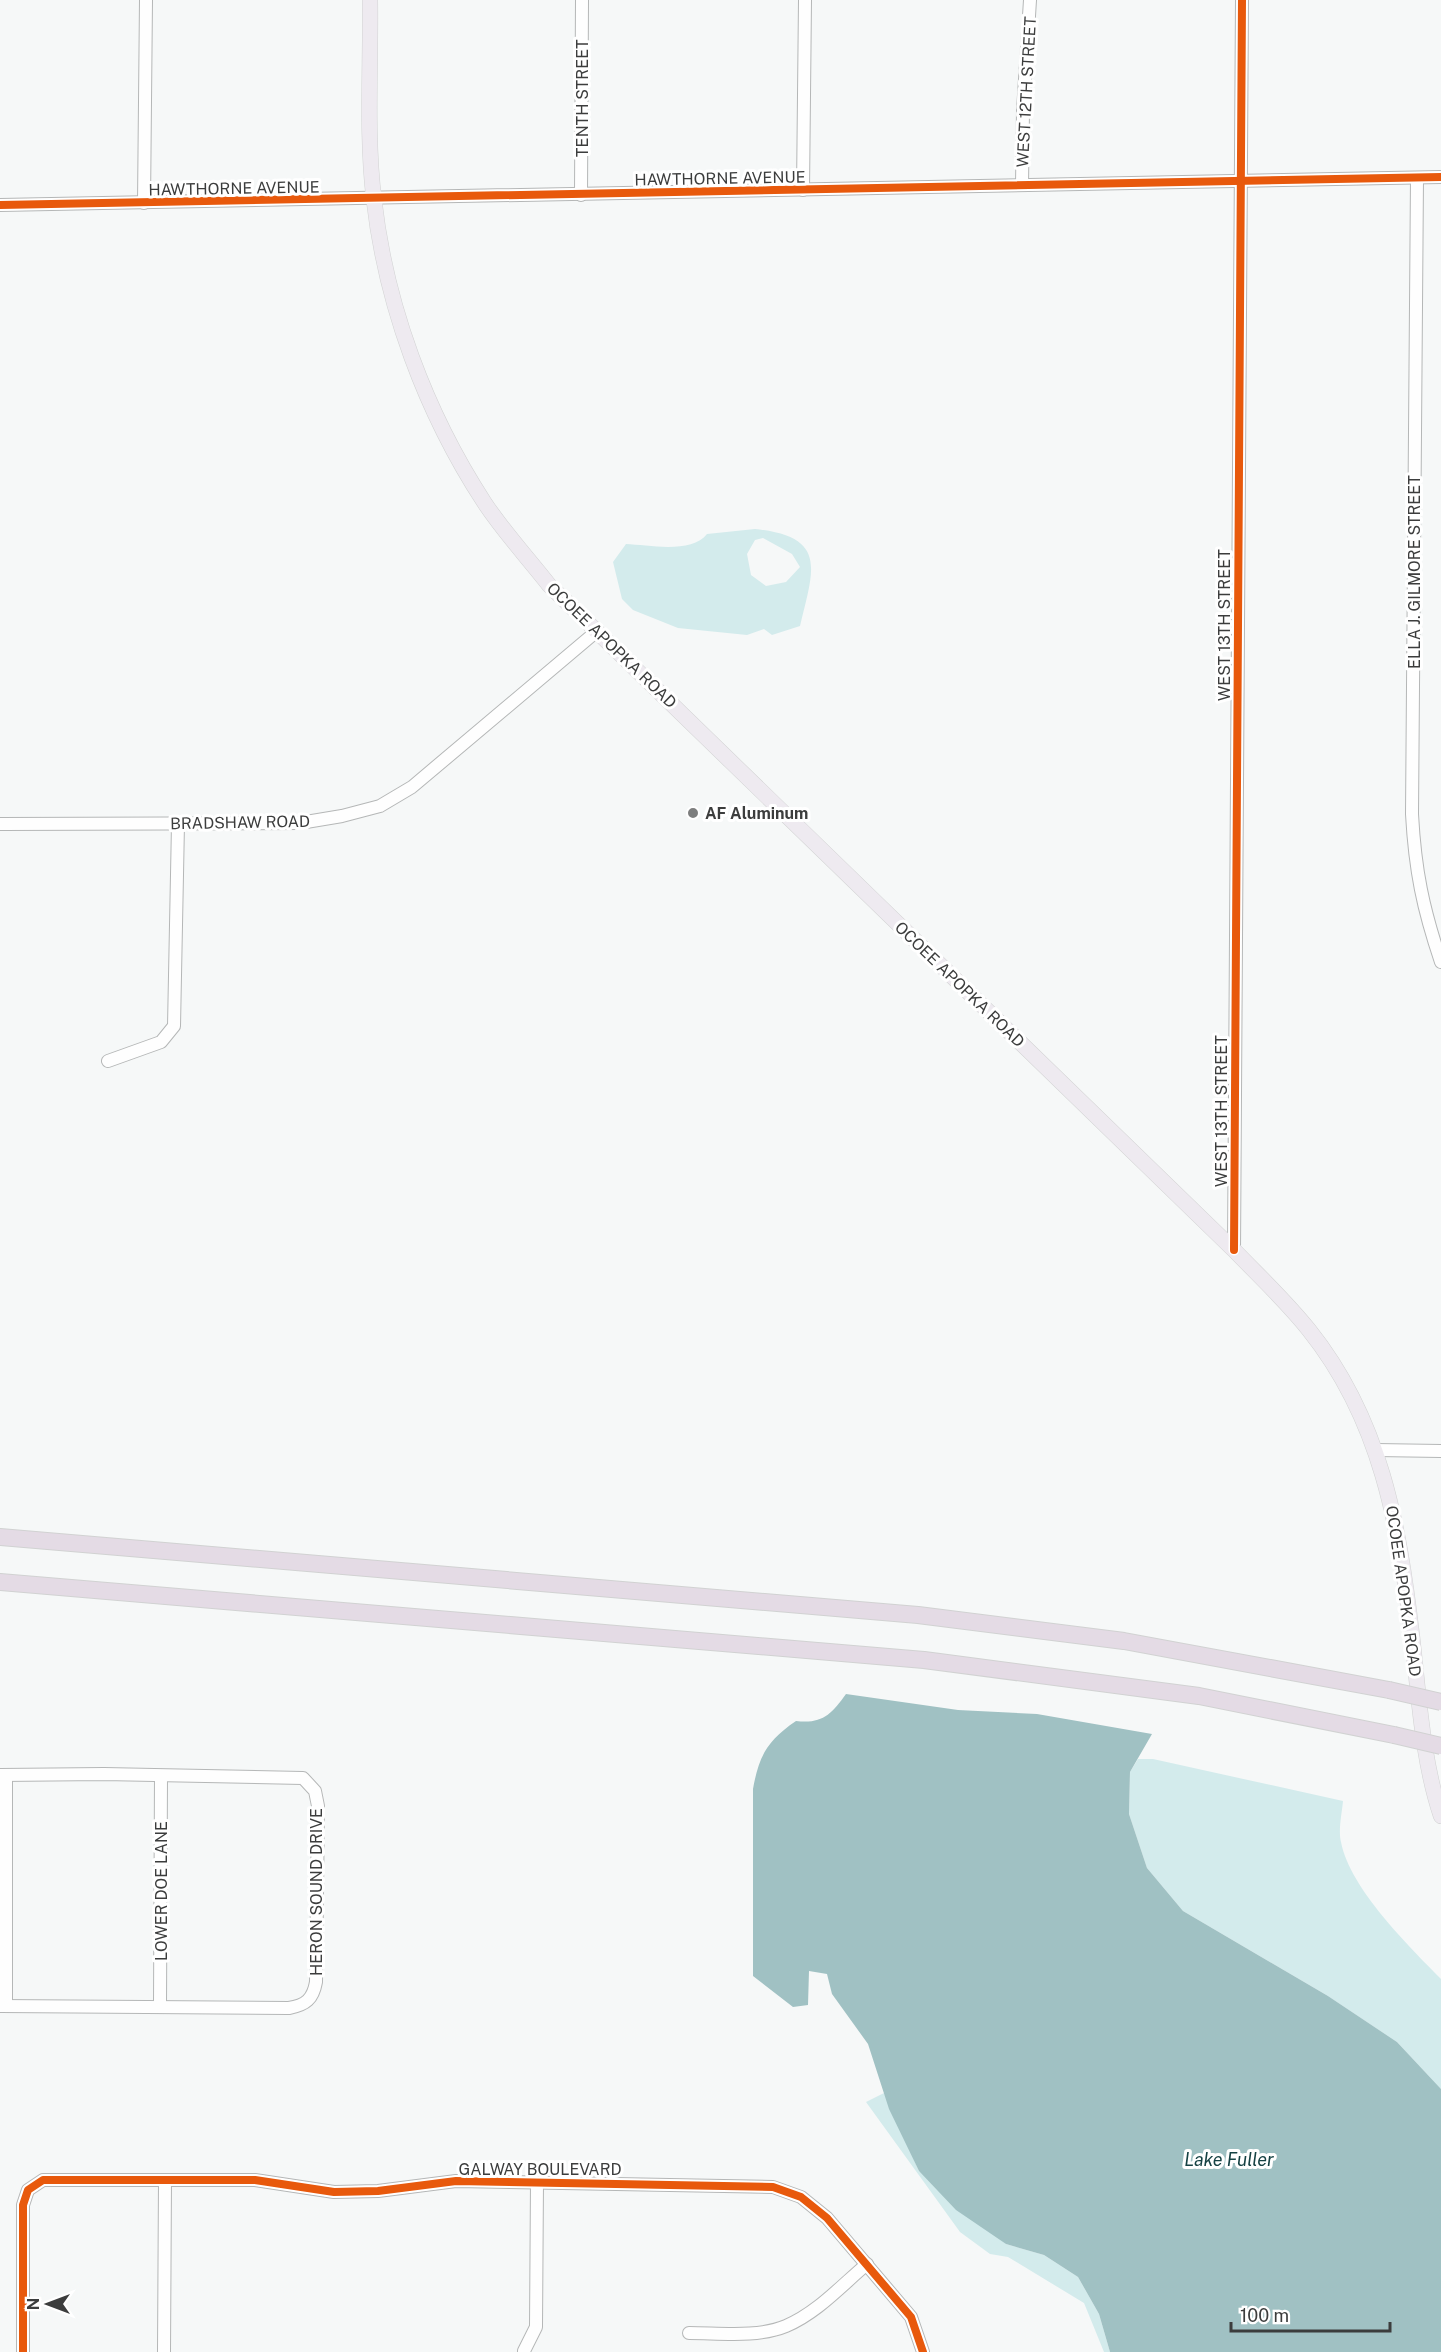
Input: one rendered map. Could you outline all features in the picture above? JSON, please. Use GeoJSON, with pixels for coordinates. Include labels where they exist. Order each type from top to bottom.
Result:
{"type":"FeatureCollection","features":[{"type":"Feature","properties":{"kind":"highway"},"geometry":{"type":"LineString","coordinates":[[0,1537],[918,1615],[1124,1641],[1389,1690],[1441,1702]]}},
{"type":"Feature","properties":{"kind":"highway"},"geometry":{"type":"LineString","coordinates":[[0,1582],[946,1662],[1199,1696],[1441,1746]]}},
{"type":"Feature","properties":{"kind":"main road","name":"OCOEE APOPKA ROAD"},"geometry":{"type":"LineString","coordinates":[[370,0],[374,199],[379,237],[399,320],[440,422],[484,502],[549,585],[1234,1250],[1280,1296],[1310,1332],[1341,1378],[1376,1450],[1398,1531],[1427,1758],[1441,1816]]}},
{"type":"Feature","properties":{"kind":"street"},"geometry":{"type":"LineString","coordinates":[[144,203],[146,0]]}},
{"type":"Feature","properties":{"kind":"street","name":"TENTH STREET"},"geometry":{"type":"LineString","coordinates":[[581,195],[582,0]]}},
{"type":"Feature","properties":{"kind":"street"},"geometry":{"type":"LineString","coordinates":[[803,190],[805,0]]}},
{"type":"Feature","properties":{"kind":"street","name":"WEST 12TH STREET"},"geometry":{"type":"LineString","coordinates":[[1022,185],[1023,111],[1030,0]]}},
{"type":"Feature","properties":{"kind":"street","name":"WEST 13TH STREET"},"geometry":{"type":"LineString","coordinates":[[1234,1250],[1242,0]]}},
{"type":"Feature","properties":{"kind":"street","name":"HAWTHORNE AVENUE"},"geometry":{"type":"LineString","coordinates":[[0,205],[1441,177]]}},
{"type":"Feature","properties":{"kind":"street","name":"ELLA J. GILMORE STREET"},"geometry":{"type":"LineString","coordinates":[[1417,178],[1412,814],[1415,866],[1427,922],[1441,962]]}},
{"type":"Feature","properties":{"kind":"street","name":"BRADSHAW ROAD"},"geometry":{"type":"LineString","coordinates":[[0,824],[300,823],[342,816],[380,806],[412,787],[597,631]]}},
{"type":"Feature","properties":{"kind":"street"},"geometry":{"type":"LineString","coordinates":[[108,1061],[161,1042],[174,1026],[178,824]]}},
{"type":"Feature","properties":{"kind":"street"},"geometry":{"type":"LineString","coordinates":[[1376,1450],[1441,1451]]}},
{"type":"Feature","properties":{"kind":"street","name":"HERON SOUND DRIVE"},"geometry":{"type":"LineString","coordinates":[[3,1775],[104,1774],[303,1778],[315,1791],[318,1806],[316,1982],[315,1993],[310,2000],[302,2005],[289,2008],[3,2006]]}},
{"type":"Feature","properties":{"kind":"street"},"geometry":{"type":"LineString","coordinates":[[3,1775],[3,2006]]}},
{"type":"Feature","properties":{"kind":"street","name":"LOWER DOE LANE"},"geometry":{"type":"LineString","coordinates":[[160,2007],[161,1776]]}},
{"type":"Feature","properties":{"kind":"street","name":"GALWAY BOULEVARD"},"geometry":{"type":"LineString","coordinates":[[23,2352],[23,2205],[28,2190],[44,2180],[255,2180],[334,2192],[378,2191],[456,2181],[773,2187],[801,2197],[827,2218],[911,2317],[923,2352]]}},
{"type":"Feature","properties":{"kind":"street"},"geometry":{"type":"LineString","coordinates":[[164,2352],[165,2180]]}},
{"type":"Feature","properties":{"kind":"street"},"geometry":{"type":"LineString","coordinates":[[524,2351],[536,2327],[537,2182]]}},
{"type":"Feature","properties":{"kind":"street"},"geometry":{"type":"LineString","coordinates":[[688,2333],[756,2332],[784,2326],[806,2316],[867,2264]]}},
{"type":"Feature","properties":{"kind":"shaded area"},"geometry":{"type":"Polygon","coordinates":[[[755,529],[779,533],[795,540],[805,548],[810,560],[811,573],[800,626],[772,635],[764,629],[747,635],[678,628],[633,610],[622,599],[613,562],[626,544],[658,547],[681,546],[700,540],[707,534],[755,529]],[[763,538],[755,540],[747,554],[751,575],[766,586],[786,582],[800,567],[792,554],[763,538]]]}},
{"type":"Feature","properties":{"kind":"shaded area"},"geometry":{"type":"Polygon","coordinates":[[[1138,1759],[1153,1759],[1343,1801],[1340,1837],[1356,1879],[1382,1916],[1441,1979],[1441,2089],[1397,2042],[1328,1996],[1183,1911],[1147,1868],[1129,1814],[1130,1772],[1138,1759]]]}},
{"type":"Feature","properties":{"kind":"shaded area"},"geometry":{"type":"Polygon","coordinates":[[[884,2093],[919,2171],[1006,2244],[1044,2255],[1078,2277],[1099,2314],[1110,2352],[1104,2352],[1084,2303],[1008,2257],[990,2254],[960,2232],[866,2102],[884,2093]]]}},
{"type":"Feature","properties":{"kind":"water","name":"Lake Fuller"},"geometry":{"type":"Polygon","coordinates":[[[846,1694],[958,1710],[1037,1714],[1152,1734],[1130,1772],[1129,1814],[1147,1868],[1183,1911],[1328,1996],[1397,2042],[1441,2089],[1441,2352],[1110,2352],[1099,2314],[1078,2277],[1044,2255],[1006,2244],[956,2210],[919,2171],[889,2109],[868,2044],[832,1994],[827,1974],[809,1971],[808,2005],[793,2007],[753,1976],[753,1789],[758,1767],[766,1749],[786,1728],[796,1721],[813,1721],[825,1716],[836,1708],[846,1694]]]}},
{"type":"Feature","properties":{"kind":"cycle path"},"geometry":{"type":"LineString","coordinates":[[1234,1250],[1242,0]]}},
{"type":"Feature","properties":{"kind":"cycle path"},"geometry":{"type":"LineString","coordinates":[[0,205],[1441,177]]}},
{"type":"Feature","properties":{"kind":"cycle path"},"geometry":{"type":"LineString","coordinates":[[23,2352],[23,2205],[28,2190],[43,2180],[255,2180],[334,2192],[378,2191],[456,2181],[773,2187],[801,2197],[827,2218],[911,2317],[923,2352]]}},
{"type":"Feature","properties":{"kind":"place","name":"AF Aluminum"},"geometry":{"type":"Point","coordinates":[693,813]}}]}
